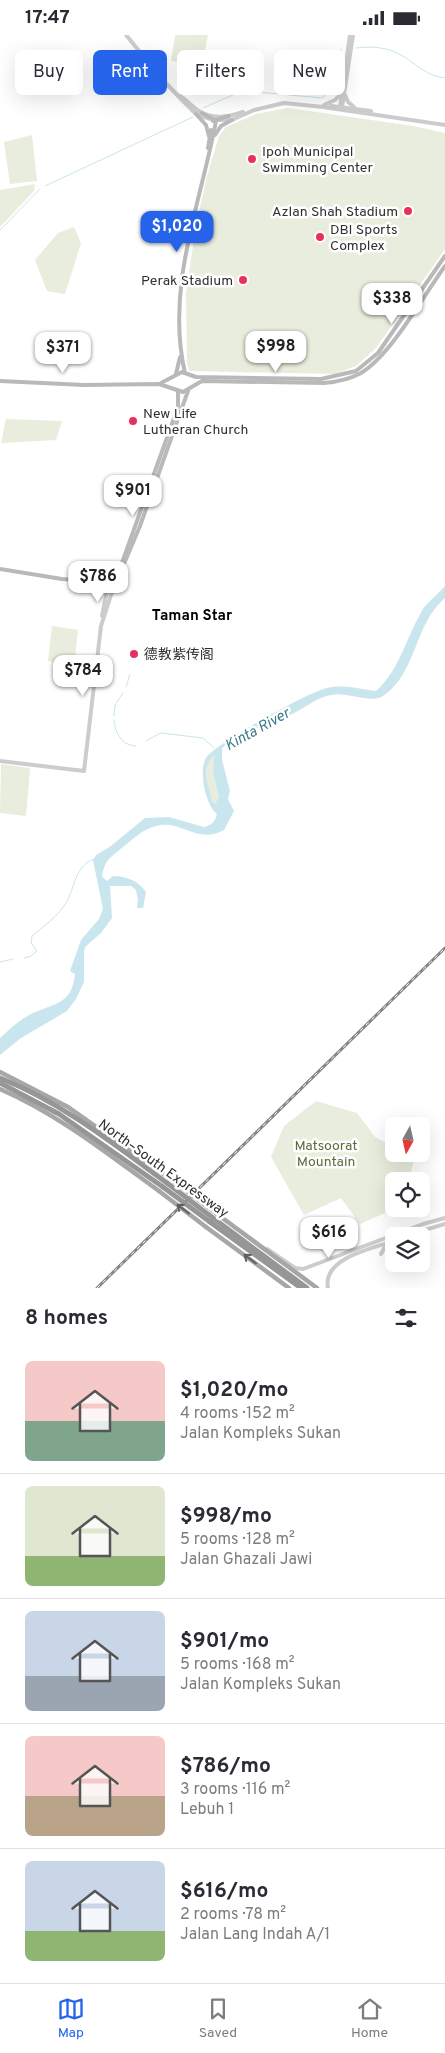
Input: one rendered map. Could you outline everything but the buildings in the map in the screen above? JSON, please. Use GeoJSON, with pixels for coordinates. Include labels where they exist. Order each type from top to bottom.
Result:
{"type":"FeatureCollection","features":[{"type":"Feature","properties":{"kind":"highway","name":"North–South Expressway"},"geometry":{"type":"LineString","coordinates":[[0,1074],[104,1137],[164,1185]]}},
{"type":"Feature","properties":{"kind":"highway","name":"North–South Expressway"},"geometry":{"type":"LineString","coordinates":[[0,1083],[59,1113],[164,1185],[307,1288]]}},
{"type":"Feature","properties":{"kind":"highway","name":"North–South Expressway"},"geometry":{"type":"LineString","coordinates":[[212,1220],[300,1288]]}},
{"type":"Feature","properties":{"kind":"main road"},"geometry":{"type":"LineString","coordinates":[[199,113],[206,125],[211,141]]}},
{"type":"Feature","properties":{"kind":"main road"},"geometry":{"type":"LineString","coordinates":[[211,141],[219,128],[231,118]]}},
{"type":"Feature","properties":{"kind":"main road"},"geometry":{"type":"LineString","coordinates":[[0,568],[78,579],[112,576],[123,561],[179,403],[172,383],[180,355],[179,305],[194,212],[215,120]]}},
{"type":"Feature","properties":{"kind":"main road"},"geometry":{"type":"LineString","coordinates":[[356,371],[378,353],[445,257]]}},
{"type":"Feature","properties":{"kind":"main road"},"geometry":{"type":"LineString","coordinates":[[435,271],[445,265]]}},
{"type":"Feature","properties":{"kind":"main road"},"geometry":{"type":"LineString","coordinates":[[159,384],[176,391],[189,390],[202,381],[324,383],[352,377],[373,364],[387,349],[445,265]]}},
{"type":"Feature","properties":{"kind":"main road"},"geometry":{"type":"LineString","coordinates":[[413,304],[423,297],[427,283]]}},
{"type":"Feature","properties":{"kind":"main road"},"geometry":{"type":"LineString","coordinates":[[115,584],[140,525],[192,380],[187,374],[180,355]]}},
{"type":"Feature","properties":{"kind":"main road"},"geometry":{"type":"LineString","coordinates":[[2,382],[84,385],[159,384],[175,375],[187,374],[202,377],[321,379],[356,371],[373,364]]}},
{"type":"Feature","properties":{"kind":"main road"},"geometry":{"type":"LineString","coordinates":[[274,378],[285,383]]}},
{"type":"Feature","properties":{"kind":"main road"},"geometry":{"type":"LineString","coordinates":[[262,382],[271,381],[274,378]]}},
{"type":"Feature","properties":{"kind":"main road"},"geometry":{"type":"LineString","coordinates":[[0,568],[62,579],[115,584]]}},
{"type":"Feature","properties":{"kind":"main road"},"geometry":{"type":"LineString","coordinates":[[112,576],[115,584]]}},
{"type":"Feature","properties":{"kind":"main road"},"geometry":{"type":"LineString","coordinates":[[106,584],[107,577]]}},
{"type":"Feature","properties":{"kind":"main road"},"geometry":{"type":"LineString","coordinates":[[0,1089],[43,1111],[164,1185],[212,1220],[288,1288]]}},
{"type":"Feature","properties":{"kind":"main road"},"geometry":{"type":"LineString","coordinates":[[212,1220],[259,1245],[318,1288]]}},
{"type":"Feature","properties":{"kind":"street"},"geometry":{"type":"LineString","coordinates":[[126,35],[176,94],[199,113],[215,120],[231,118],[274,104],[341,107],[358,111]]}},
{"type":"Feature","properties":{"kind":"street"},"geometry":{"type":"LineString","coordinates":[[345,79],[351,35]]}},
{"type":"Feature","properties":{"kind":"street"},"geometry":{"type":"LineString","coordinates":[[324,106],[342,95]]}},
{"type":"Feature","properties":{"kind":"street"},"geometry":{"type":"LineString","coordinates":[[341,107],[343,95]]}},
{"type":"Feature","properties":{"kind":"street"},"geometry":{"type":"LineString","coordinates":[[344,95],[358,111]]}},
{"type":"Feature","properties":{"kind":"street"},"geometry":{"type":"LineString","coordinates":[[324,106],[443,123]]}},
{"type":"Feature","properties":{"kind":"street"},"geometry":{"type":"LineString","coordinates":[[199,113],[231,118]]}},
{"type":"Feature","properties":{"kind":"street"},"geometry":{"type":"LineString","coordinates":[[0,761],[84,771],[106,584]]}},
{"type":"Feature","properties":{"kind":"street"},"geometry":{"type":"LineString","coordinates":[[101,626],[115,584]]}},
{"type":"Feature","properties":{"kind":"street"},"geometry":{"type":"LineString","coordinates":[[259,1245],[295,1268],[304,1269],[423,1224],[445,1218]]}},
{"type":"Feature","properties":{"kind":"street"},"geometry":{"type":"LineString","coordinates":[[430,1229],[445,1224]]}},
{"type":"Feature","properties":{"kind":"street"},"geometry":{"type":"LineString","coordinates":[[328,1288],[328,1275],[339,1262],[385,1244]]}},
{"type":"Feature","properties":{"kind":"street"},"geometry":{"type":"LineString","coordinates":[[381,1255],[385,1247]]}},
{"type":"Feature","properties":{"kind":"green space"},"geometry":{"type":"Polygon","coordinates":[[[175,35],[208,35],[205,50],[177,50],[177,62],[171,61],[175,35]]]}},
{"type":"Feature","properties":{"kind":"green space","name":"DBI Sports Complex"},"geometry":{"type":"Polygon","coordinates":[[[288,108],[413,126],[445,133],[445,249],[376,348],[356,366],[335,374],[189,371],[187,363],[186,294],[196,225],[207,176],[219,136],[226,127],[256,114],[288,108]]]}},
{"type":"Feature","properties":{"kind":"green space"},"geometry":{"type":"Polygon","coordinates":[[[32,135],[37,181],[10,184],[4,142],[32,135]]]}},
{"type":"Feature","properties":{"kind":"green space"},"geometry":{"type":"Polygon","coordinates":[[[35,184],[34,191],[0,227],[0,190],[35,184]]]}},
{"type":"Feature","properties":{"kind":"green space"},"geometry":{"type":"Polygon","coordinates":[[[74,227],[81,243],[65,294],[47,291],[35,260],[58,233],[74,227]]]}},
{"type":"Feature","properties":{"kind":"green space"},"geometry":{"type":"Polygon","coordinates":[[[6,419],[62,421],[56,440],[1,443],[6,419]]]}},
{"type":"Feature","properties":{"kind":"green space"},"geometry":{"type":"Polygon","coordinates":[[[52,626],[78,630],[74,665],[48,661],[52,626]]]}},
{"type":"Feature","properties":{"kind":"green space"},"geometry":{"type":"Polygon","coordinates":[[[214,754],[213,773],[219,797],[215,804],[212,801],[205,772],[214,754]]]}},
{"type":"Feature","properties":{"kind":"green space"},"geometry":{"type":"Polygon","coordinates":[[[1,764],[29,768],[30,770],[26,816],[0,813],[1,764]]]}},
{"type":"Feature","properties":{"kind":"green space","name":"Matsoorat Mountain"},"geometry":{"type":"Polygon","coordinates":[[[316,1101],[357,1113],[375,1137],[385,1142],[385,1163],[413,1163],[411,1172],[385,1172],[385,1213],[360,1224],[341,1198],[304,1215],[271,1157],[284,1126],[316,1101]]]}},
{"type":"Feature","properties":{"kind":"water","name":"Kinta River"},"geometry":{"type":"Polygon","coordinates":[[[445,586],[445,598],[427,621],[403,675],[383,696],[372,699],[337,694],[325,696],[290,715],[245,734],[222,748],[222,760],[230,791],[228,799],[234,811],[224,830],[205,835],[174,826],[156,826],[138,835],[109,859],[104,867],[102,877],[107,881],[113,876],[123,877],[139,885],[146,892],[143,908],[137,908],[136,890],[131,886],[110,886],[112,918],[101,933],[86,946],[84,951],[84,982],[76,999],[67,1011],[21,1038],[0,1055],[0,1038],[27,1016],[54,1005],[70,992],[75,974],[70,971],[81,940],[99,919],[103,909],[93,860],[96,855],[111,846],[145,818],[169,817],[204,827],[211,824],[217,814],[213,810],[204,788],[203,771],[206,758],[243,730],[317,691],[327,688],[352,687],[376,691],[384,683],[397,663],[423,609],[445,586]],[[214,755],[207,766],[206,777],[212,801],[215,804],[219,797],[213,773],[214,755]]]}},
{"type":"Feature","properties":{"kind":"waterway"},"geometry":{"type":"LineString","coordinates":[[356,48],[375,47],[386,49],[403,56],[427,73],[445,78]]}},
{"type":"Feature","properties":{"kind":"waterway"},"geometry":{"type":"LineString","coordinates":[[203,108],[242,91],[322,98],[335,87],[341,49]]}},
{"type":"Feature","properties":{"kind":"waterway"},"geometry":{"type":"LineString","coordinates":[[45,186],[193,117]]}},
{"type":"Feature","properties":{"kind":"waterway"},"geometry":{"type":"LineString","coordinates":[[0,230],[40,189]]}},
{"type":"Feature","properties":{"kind":"waterway"},"geometry":{"type":"LineString","coordinates":[[126,687],[130,674]]}},
{"type":"Feature","properties":{"kind":"waterway"},"geometry":{"type":"LineString","coordinates":[[114,716],[115,705],[123,693]]}},
{"type":"Feature","properties":{"kind":"waterway"},"geometry":{"type":"LineString","coordinates":[[114,720],[120,738],[127,744],[136,746]]}},
{"type":"Feature","properties":{"kind":"waterway"},"geometry":{"type":"LineString","coordinates":[[146,741],[161,733],[203,738],[214,748]]}},
{"type":"Feature","properties":{"kind":"waterway"},"geometry":{"type":"LineString","coordinates":[[24,958],[31,956],[37,951],[31,943],[32,936],[63,908],[79,871],[88,862],[95,859]]}},
{"type":"Feature","properties":{"kind":"waterway"},"geometry":{"type":"LineString","coordinates":[[0,962],[13,959]]}},
{"type":"Feature","properties":{"kind":"railway"},"geometry":{"type":"LineString","coordinates":[[97,1288],[445,948]]}},
{"type":"Feature","properties":{"kind":"place","name":"Ipoh Municipal Swimming Center"},"geometry":{"type":"Point","coordinates":[252,159]}},
{"type":"Feature","properties":{"kind":"place","name":"Azlan Shah Stadium"},"geometry":{"type":"Point","coordinates":[408,211]}},
{"type":"Feature","properties":{"kind":"place","name":"DBI Sports Complex"},"geometry":{"type":"Point","coordinates":[320,237]}},
{"type":"Feature","properties":{"kind":"place","name":"Perak Stadium"},"geometry":{"type":"Point","coordinates":[243,280]}},
{"type":"Feature","properties":{"kind":"place","name":"New Life Lutheran Church"},"geometry":{"type":"Point","coordinates":[133,421]}},
{"type":"Feature","properties":{"kind":"place","name":"德教紫传阁"},"geometry":{"type":"Point","coordinates":[134,654]}},
{"type":"Feature","properties":{"kind":"district","name":"Taman Star"},"geometry":{"type":"Point","coordinates":[192,615]}}]}
